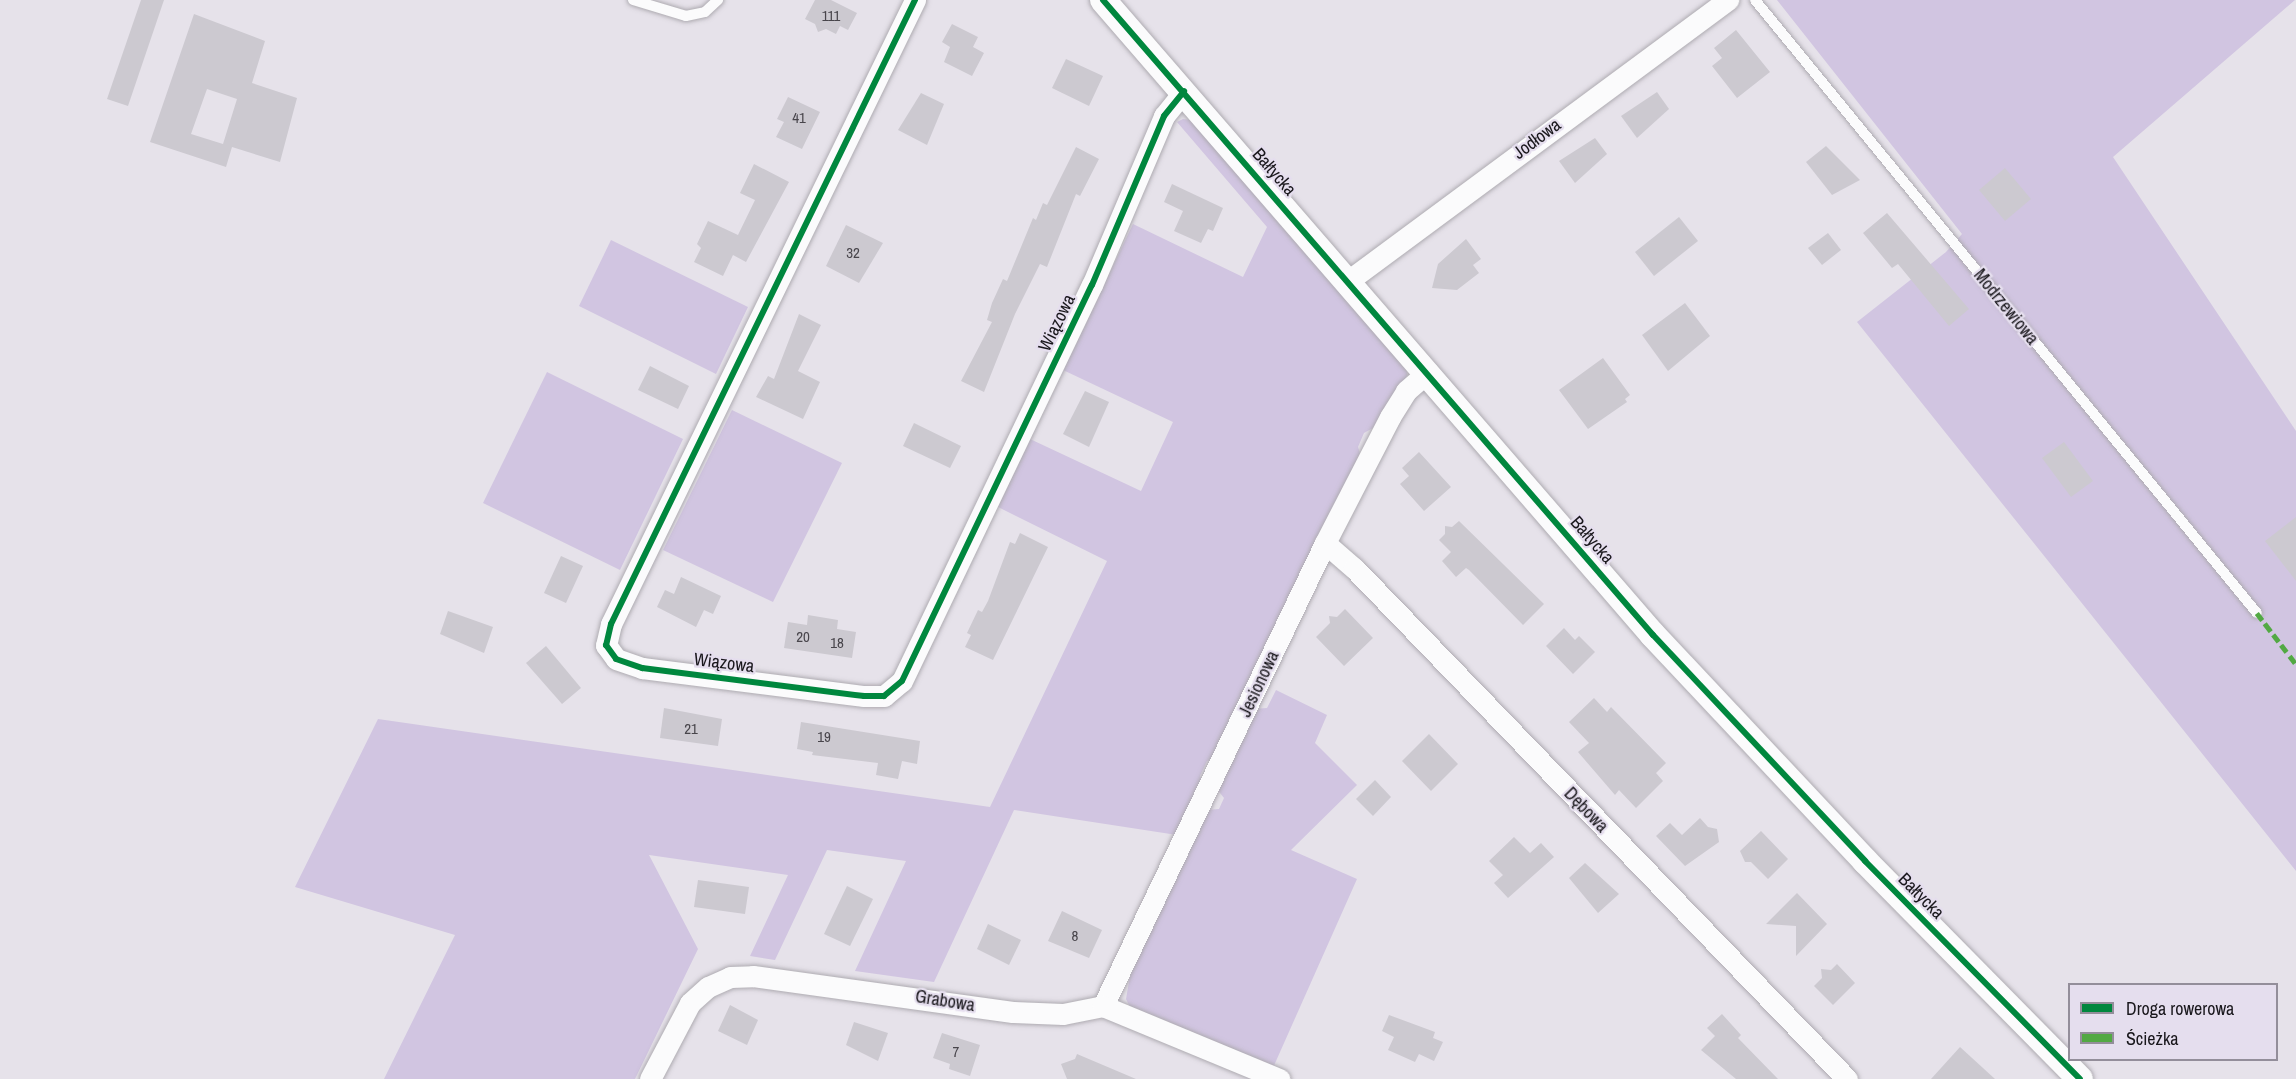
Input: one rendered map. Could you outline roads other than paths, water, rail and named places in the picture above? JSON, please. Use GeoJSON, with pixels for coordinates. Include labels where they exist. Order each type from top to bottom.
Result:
{"type":"FeatureCollection","features":[{"type":"Feature","properties":{"kind":"street","name":"Wiązowa"},"geometry":{"type":"LineString","coordinates":[[915,0],[611,624],[606,645],[616,659],[642,668],[864,696],[884,696],[902,681],[1092,285],[1164,116],[1184,91]]}},
{"type":"Feature","properties":{"kind":"street","name":"Bałtycka"},"geometry":{"type":"LineString","coordinates":[[1103,0],[1428,372],[1653,635],[1865,861],[2080,1079]]}},
{"type":"Feature","properties":{"kind":"street","name":"Jodłowa"},"geometry":{"type":"LineString","coordinates":[[1348,281],[1728,0]]}},
{"type":"Feature","properties":{"kind":"street","name":"Jesionowa"},"geometry":{"type":"LineString","coordinates":[[1104,1005],[1325,543],[1390,417],[1406,392],[1428,372]]}},
{"type":"Feature","properties":{"kind":"street","name":"Dębowa"},"geometry":{"type":"LineString","coordinates":[[1325,543],[1354,568],[1847,1079]]}},
{"type":"Feature","properties":{"kind":"street","name":"Grabowa"},"geometry":{"type":"LineString","coordinates":[[650,1079],[690,1004],[708,987],[730,977],[882,992],[1013,1012],[1063,1014],[1104,1005]]}},
{"type":"Feature","properties":{"kind":"street"},"geometry":{"type":"LineString","coordinates":[[1104,1005],[1278,1079]]}},
{"type":"Feature","properties":{"kind":"lane"},"geometry":{"type":"LineString","coordinates":[[633,0],[686,16],[705,12],[718,0]]}},
{"type":"Feature","properties":{"kind":"lane","name":"Modrzewiowa"},"geometry":{"type":"LineString","coordinates":[[1755,0],[2257,613]]}}]}
